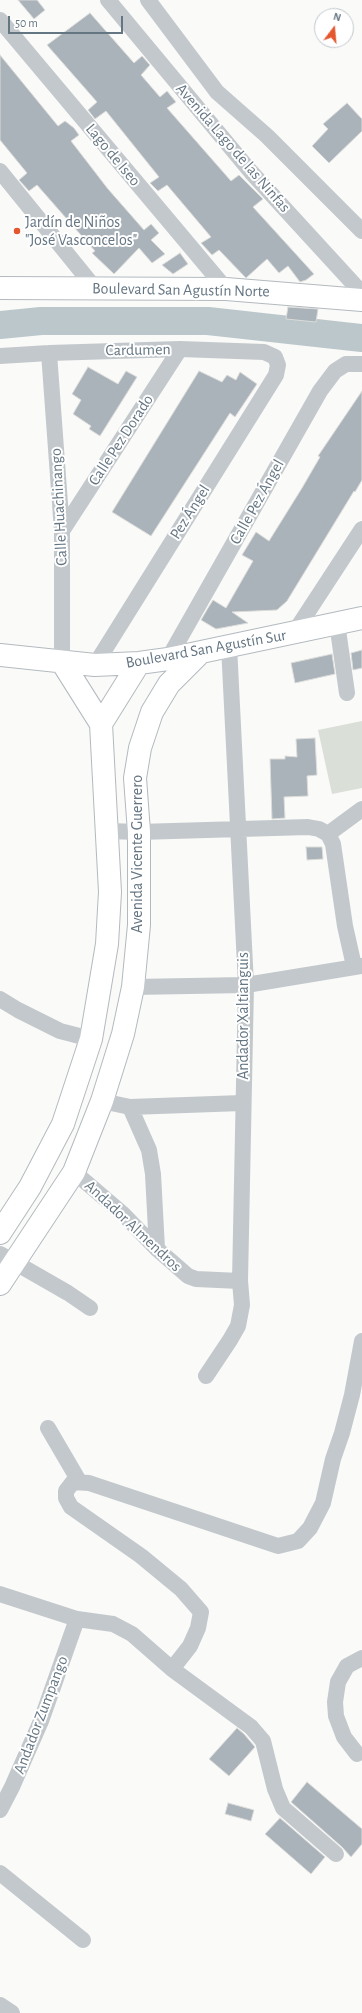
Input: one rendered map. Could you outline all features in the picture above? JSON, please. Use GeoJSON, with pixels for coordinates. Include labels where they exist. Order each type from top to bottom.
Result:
{"type":"FeatureCollection","features":[{"type":"Feature","properties":{"kind":"street","name":"Avenida Lago de las Ninfas"},"geometry":{"type":"LineString","coordinates":[[108,0],[251,172],[362,293]]}},
{"type":"Feature","properties":{"kind":"street"},"geometry":{"type":"LineString","coordinates":[[148,0],[217,92],[267,136],[362,231]]}},
{"type":"Feature","properties":{"kind":"street","name":"Lago de Iseo"},"geometry":{"type":"LineString","coordinates":[[0,20],[226,289]]}},
{"type":"Feature","properties":{"kind":"street"},"geometry":{"type":"LineString","coordinates":[[0,171],[94,287]]}},
{"type":"Feature","properties":{"kind":"street","name":"Boulevard San Agustín Norte"},"geometry":{"type":"LineString","coordinates":[[0,288],[94,287],[226,289],[362,300]]}},
{"type":"Feature","properties":{"kind":"street","name":"Cardumen"},"geometry":{"type":"LineString","coordinates":[[0,356],[180,349],[264,352],[275,357]]}},
{"type":"Feature","properties":{"kind":"street","name":"Calle Pez Dorado"},"geometry":{"type":"LineString","coordinates":[[62,531],[180,349]]}},
{"type":"Feature","properties":{"kind":"street","name":"Calle Huachinango"},"geometry":{"type":"LineString","coordinates":[[49,353],[62,531],[62,662]]}},
{"type":"Feature","properties":{"kind":"street","name":"Pez Ángel"},"geometry":{"type":"LineString","coordinates":[[95,665],[276,375],[278,365],[275,357]]}},
{"type":"Feature","properties":{"kind":"street","name":"Calle Pez Ángel"},"geometry":{"type":"LineString","coordinates":[[168,659],[320,391],[335,371],[346,364],[361,364]]}},
{"type":"Feature","properties":{"kind":"street"},"geometry":{"type":"LineString","coordinates":[[294,633],[362,529]]}},
{"type":"Feature","properties":{"kind":"street","name":"Boulevard San Agustín Sur"},"geometry":{"type":"LineString","coordinates":[[0,654],[95,665],[139,663],[168,659],[362,618]]}},
{"type":"Feature","properties":{"kind":"street"},"geometry":{"type":"LineString","coordinates":[[337,623],[347,693]]}},
{"type":"Feature","properties":{"kind":"street","name":"Andador Xaltianguis"},"geometry":{"type":"LineString","coordinates":[[206,1376],[238,1326],[242,1306],[240,1281],[242,1103],[246,985],[229,646]]}},
{"type":"Feature","properties":{"kind":"street","name":"Avenida Vicente Guerrero"},"geometry":{"type":"LineString","coordinates":[[0,1284],[8,1258],[74,1172],[102,1101],[123,1034],[133,987],[139,925],[140,832],[135,778],[140,748],[152,712],[169,684],[201,652]]}},
{"type":"Feature","properties":{"kind":"street","name":"Avenida Vicente Guerrero"},"geometry":{"type":"LineString","coordinates":[[0,1233],[30,1187],[63,1124],[91,1038],[107,944],[110,892],[108,831],[101,724],[62,662]]}},
{"type":"Feature","properties":{"kind":"street"},"geometry":{"type":"LineString","coordinates":[[101,724],[139,663]]}},
{"type":"Feature","properties":{"kind":"street"},"geometry":{"type":"LineString","coordinates":[[328,834],[362,809]]}},
{"type":"Feature","properties":{"kind":"street"},"geometry":{"type":"LineString","coordinates":[[108,831],[140,832],[308,827],[319,829],[328,834],[333,844],[345,926],[358,966],[246,985],[133,987]]}},
{"type":"Feature","properties":{"kind":"street"},"geometry":{"type":"LineString","coordinates":[[0,999],[18,1010],[60,1031],[91,1038]]}},
{"type":"Feature","properties":{"kind":"street"},"geometry":{"type":"LineString","coordinates":[[102,1101],[130,1107],[242,1103]]}},
{"type":"Feature","properties":{"kind":"street"},"geometry":{"type":"LineString","coordinates":[[130,1107],[149,1150],[153,1174],[157,1249]]}},
{"type":"Feature","properties":{"kind":"street","name":"Andador Almendros"},"geometry":{"type":"LineString","coordinates":[[74,1172],[123,1214],[157,1249],[188,1276],[196,1279],[240,1281]]}},
{"type":"Feature","properties":{"kind":"street"},"geometry":{"type":"LineString","coordinates":[[8,1258],[90,1308]]}},
{"type":"Feature","properties":{"kind":"street"},"geometry":{"type":"LineString","coordinates":[[172,1669],[190,1646],[198,1628],[201,1612],[181,1589],[147,1561],[71,1507],[66,1498],[66,1491],[73,1482],[79,1481],[194,1517],[278,1546],[298,1541],[310,1528],[323,1503],[333,1459],[342,1433],[352,1395],[362,1341]]}},
{"type":"Feature","properties":{"kind":"street"},"geometry":{"type":"LineString","coordinates":[[48,1428],[79,1481]]}},
{"type":"Feature","properties":{"kind":"street"},"geometry":{"type":"LineString","coordinates":[[0,1594],[77,1619],[113,1624],[132,1634],[172,1669],[251,1727],[263,1741],[274,1789],[283,1808],[336,1854]]}},
{"type":"Feature","properties":{"kind":"street","name":"Andador Zumpango"},"geometry":{"type":"LineString","coordinates":[[0,1810],[12,1787],[41,1721],[77,1619]]}},
{"type":"Feature","properties":{"kind":"street"},"geometry":{"type":"LineString","coordinates":[[357,1754],[344,1737],[336,1716],[334,1702],[338,1682],[347,1666],[362,1658]]}},
{"type":"Feature","properties":{"kind":"street"},"geometry":{"type":"LineString","coordinates":[[0,1873],[83,1940]]}},
{"type":"Feature","properties":{"kind":"street"},"geometry":{"type":"LineString","coordinates":[[0,2005],[12,2013]]}},
{"type":"Feature","properties":{"kind":"shaded area"},"geometry":{"type":"Polygon","coordinates":[[[362,721],[362,788],[332,794],[318,730],[362,721]]]}},
{"type":"Feature","properties":{"kind":"building"},"geometry":{"type":"Polygon","coordinates":[[[18,0],[37,0],[45,10],[34,19],[18,0]]]}},
{"type":"Feature","properties":{"kind":"building"},"geometry":{"type":"Polygon","coordinates":[[[90,13],[134,63],[142,56],[150,65],[141,75],[160,97],[167,91],[176,102],[167,108],[231,181],[239,175],[263,199],[253,207],[314,274],[306,280],[300,282],[288,266],[279,273],[267,259],[246,278],[219,250],[212,255],[201,243],[211,237],[167,185],[158,191],[150,183],[159,177],[106,111],[95,119],[88,110],[97,102],[47,45],[90,13]]]}},
{"type":"Feature","properties":{"kind":"building"},"geometry":{"type":"Polygon","coordinates":[[[0,55],[58,126],[65,121],[74,128],[79,135],[71,141],[108,189],[144,230],[151,224],[159,233],[151,240],[165,254],[152,263],[139,248],[114,274],[92,253],[95,251],[37,185],[29,191],[19,180],[27,173],[0,140],[0,55]]]}},
{"type":"Feature","properties":{"kind":"building"},"geometry":{"type":"Polygon","coordinates":[[[347,103],[362,119],[362,131],[329,163],[312,146],[328,129],[323,124],[347,103]]]}},
{"type":"Feature","properties":{"kind":"building"},"geometry":{"type":"Polygon","coordinates":[[[180,253],[188,264],[173,274],[162,265],[180,253]]]}},
{"type":"Feature","properties":{"kind":"building"},"geometry":{"type":"Polygon","coordinates":[[[288,307],[318,309],[316,322],[286,319],[288,307]]]}},
{"type":"Feature","properties":{"kind":"building"},"geometry":{"type":"Polygon","coordinates":[[[88,367],[118,384],[126,371],[137,377],[100,436],[89,429],[91,426],[73,414],[81,400],[72,394],[88,367]]]}},
{"type":"Feature","properties":{"kind":"building"},"geometry":{"type":"Polygon","coordinates":[[[199,371],[222,382],[227,375],[236,380],[240,372],[257,384],[235,417],[230,413],[151,536],[112,512],[199,371]]]}},
{"type":"Feature","properties":{"kind":"building"},"geometry":{"type":"Polygon","coordinates":[[[362,391],[362,480],[287,601],[277,610],[232,612],[248,623],[216,629],[201,620],[213,600],[226,608],[253,561],[242,555],[256,532],[269,541],[320,457],[318,456],[362,391]]]}},
{"type":"Feature","properties":{"kind":"building"},"geometry":{"type":"Polygon","coordinates":[[[362,650],[362,668],[353,670],[351,653],[362,650]]]}},
{"type":"Feature","properties":{"kind":"building"},"geometry":{"type":"Polygon","coordinates":[[[332,654],[335,674],[295,683],[291,663],[332,654]]]}},
{"type":"Feature","properties":{"kind":"building"},"geometry":{"type":"Polygon","coordinates":[[[315,738],[317,775],[307,776],[308,796],[284,797],[285,818],[272,819],[270,759],[285,759],[285,756],[297,757],[296,739],[315,738]]]}},
{"type":"Feature","properties":{"kind":"building"},"geometry":{"type":"Polygon","coordinates":[[[306,847],[322,847],[323,859],[307,860],[306,847]]]}},
{"type":"Feature","properties":{"kind":"building"},"geometry":{"type":"Polygon","coordinates":[[[237,1728],[255,1747],[229,1776],[209,1759],[237,1728]]]}},
{"type":"Feature","properties":{"kind":"building"},"geometry":{"type":"Polygon","coordinates":[[[307,1782],[362,1829],[362,1844],[351,1857],[342,1847],[291,1802],[307,1782]]]}},
{"type":"Feature","properties":{"kind":"building"},"geometry":{"type":"Polygon","coordinates":[[[228,1803],[254,1810],[251,1821],[225,1814],[228,1803]]]}},
{"type":"Feature","properties":{"kind":"building"},"geometry":{"type":"Polygon","coordinates":[[[280,1818],[325,1857],[311,1874],[265,1834],[280,1818]]]}},
{"type":"Feature","properties":{"kind":"waterway"},"geometry":{"type":"LineString","coordinates":[[0,325],[41,321],[208,321],[362,338]]}},
{"type":"Feature","properties":{"kind":"place","name":"Jardín de Niños \"José Vasconcelos\""},"geometry":{"type":"Point","coordinates":[17,231]}}]}
